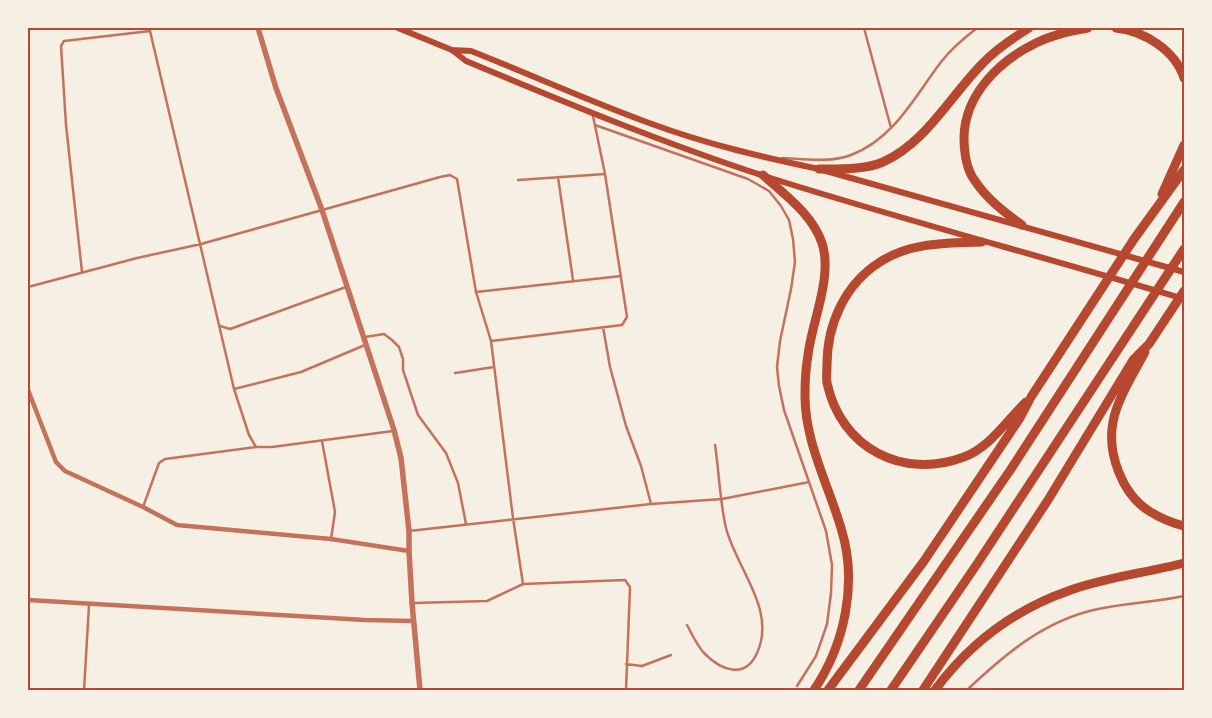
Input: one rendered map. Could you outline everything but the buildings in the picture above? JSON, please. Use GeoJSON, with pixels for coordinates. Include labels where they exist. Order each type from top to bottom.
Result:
{"type":"FeatureCollection","features":[{"type":"Feature","properties":{"kind":"highway"},"geometry":{"type":"LineString","coordinates":[[818,169],[859,167],[882,162],[906,148],[928,126],[984,62],[1028,28]]}},
{"type":"Feature","properties":{"kind":"highway"},"geometry":{"type":"LineString","coordinates":[[1022,225],[998,208],[974,180],[964,153],[965,122],[979,90],[990,76],[1009,59],[1034,44],[1064,33],[1088,28]]}},
{"type":"Feature","properties":{"kind":"highway"},"geometry":{"type":"LineString","coordinates":[[1116,28],[1146,36],[1167,50],[1184,78]]}},
{"type":"Feature","properties":{"kind":"highway"},"geometry":{"type":"LineString","coordinates":[[1154,210],[1184,145]]}},
{"type":"Feature","properties":{"kind":"highway"},"geometry":{"type":"LineString","coordinates":[[828,690],[924,561],[1020,418],[1031,397],[1134,240],[1184,170]]}},
{"type":"Feature","properties":{"kind":"highway"},"geometry":{"type":"LineString","coordinates":[[763,175],[799,207],[812,223],[822,244],[824,265],[822,287],[808,354],[805,394],[809,428],[816,454],[842,529],[848,560],[848,589],[844,623],[835,650],[814,690]]}},
{"type":"Feature","properties":{"kind":"highway"},"geometry":{"type":"LineString","coordinates":[[859,690],[1011,469],[1158,245],[1184,202]]}},
{"type":"Feature","properties":{"kind":"highway"},"geometry":{"type":"LineString","coordinates":[[982,242],[931,244],[905,251],[880,261],[861,277],[844,297],[830,334],[827,355],[827,382],[832,401],[842,420],[856,437],[876,453],[897,462],[917,465],[942,463],[965,456],[982,446],[1031,397]]}},
{"type":"Feature","properties":{"kind":"highway"},"geometry":{"type":"LineString","coordinates":[[891,690],[977,564],[1183,251]]}},
{"type":"Feature","properties":{"kind":"highway"},"geometry":{"type":"LineString","coordinates":[[1184,291],[1149,344],[1122,397],[1113,422],[1112,448],[1118,473],[1133,495],[1147,510],[1170,523],[1184,526]]}},
{"type":"Feature","properties":{"kind":"highway"},"geometry":{"type":"LineString","coordinates":[[924,690],[1048,500],[1133,360],[1149,344]]}},
{"type":"Feature","properties":{"kind":"highway"},"geometry":{"type":"LineString","coordinates":[[935,690],[965,655],[984,637],[1008,619],[1041,602],[1070,590],[1184,564]]}},
{"type":"Feature","properties":{"kind":"main road"},"geometry":{"type":"LineString","coordinates":[[398,28],[452,50],[466,61],[592,114],[763,175],[982,242],[1081,268],[1184,299]]}},
{"type":"Feature","properties":{"kind":"main road"},"geometry":{"type":"LineString","coordinates":[[452,50],[472,51],[653,124],[705,142],[759,157],[818,169],[1184,272]]}},
{"type":"Feature","properties":{"kind":"street"},"geometry":{"type":"LineString","coordinates":[[258,28],[276,88],[322,210],[394,430],[401,458],[409,531],[412,603],[420,690]]}},
{"type":"Feature","properties":{"kind":"street"},"geometry":{"type":"LineString","coordinates":[[28,390],[56,462],[65,471],[177,525],[331,539],[409,551]]}},
{"type":"Feature","properties":{"kind":"street"},"geometry":{"type":"LineString","coordinates":[[28,600],[365,620],[414,621]]}},
{"type":"Feature","properties":{"kind":"lane"},"geometry":{"type":"LineString","coordinates":[[864,28],[891,128]]}},
{"type":"Feature","properties":{"kind":"lane"},"geometry":{"type":"LineString","coordinates":[[759,157],[821,160],[850,155],[875,142],[891,128],[916,100],[942,61],[977,28]]}},
{"type":"Feature","properties":{"kind":"lane"},"geometry":{"type":"LineString","coordinates":[[82,272],[66,125],[61,46],[64,41],[150,31],[234,389],[249,435],[256,447]]}},
{"type":"Feature","properties":{"kind":"lane"},"geometry":{"type":"LineString","coordinates":[[491,341],[622,325],[627,317],[605,174],[592,114]]}},
{"type":"Feature","properties":{"kind":"lane"},"geometry":{"type":"LineString","coordinates":[[595,125],[748,179],[769,191],[789,220],[795,262],[780,341],[779,386],[784,410],[826,531],[832,564],[827,624],[816,656],[797,686]]}},
{"type":"Feature","properties":{"kind":"lane"},"geometry":{"type":"LineString","coordinates":[[518,180],[605,174]]}},
{"type":"Feature","properties":{"kind":"lane"},"geometry":{"type":"LineString","coordinates":[[28,288],[82,272],[201,244],[450,175],[456,179],[476,292],[491,341],[523,584]]}},
{"type":"Feature","properties":{"kind":"lane"},"geometry":{"type":"LineString","coordinates":[[558,177],[573,280]]}},
{"type":"Feature","properties":{"kind":"lane"},"geometry":{"type":"LineString","coordinates":[[476,292],[621,276]]}},
{"type":"Feature","properties":{"kind":"lane"},"geometry":{"type":"LineString","coordinates":[[220,326],[230,329],[347,286]]}},
{"type":"Feature","properties":{"kind":"lane"},"geometry":{"type":"LineString","coordinates":[[604,327],[610,367],[626,426],[641,466],[651,504]]}},
{"type":"Feature","properties":{"kind":"lane"},"geometry":{"type":"LineString","coordinates":[[364,337],[384,334],[399,347],[403,359],[403,370],[418,415],[446,453],[458,483],[466,524]]}},
{"type":"Feature","properties":{"kind":"lane"},"geometry":{"type":"LineString","coordinates":[[234,389],[301,372],[366,344]]}},
{"type":"Feature","properties":{"kind":"lane"},"geometry":{"type":"LineString","coordinates":[[455,373],[494,367]]}},
{"type":"Feature","properties":{"kind":"lane"},"geometry":{"type":"LineString","coordinates":[[143,507],[159,464],[165,459],[256,447],[322,441],[394,430]]}},
{"type":"Feature","properties":{"kind":"lane"},"geometry":{"type":"LineString","coordinates":[[322,441],[335,512],[331,539]]}},
{"type":"Feature","properties":{"kind":"lane"},"geometry":{"type":"LineString","coordinates":[[687,625],[704,653],[719,666],[732,670],[743,669],[757,654],[762,638],[762,618],[758,602],[726,529],[715,445]]}},
{"type":"Feature","properties":{"kind":"lane"},"geometry":{"type":"LineString","coordinates":[[409,531],[513,518],[722,499],[810,482]]}},
{"type":"Feature","properties":{"kind":"lane"},"geometry":{"type":"LineString","coordinates":[[412,603],[487,601],[523,584],[626,580],[630,587],[626,690]]}},
{"type":"Feature","properties":{"kind":"lane"},"geometry":{"type":"LineString","coordinates":[[967,690],[1004,656],[1038,632],[1066,619],[1098,609],[1184,596]]}},
{"type":"Feature","properties":{"kind":"lane"},"geometry":{"type":"LineString","coordinates":[[84,690],[89,604]]}},
{"type":"Feature","properties":{"kind":"lane"},"geometry":{"type":"LineString","coordinates":[[626,664],[642,666],[671,655]]}}]}
